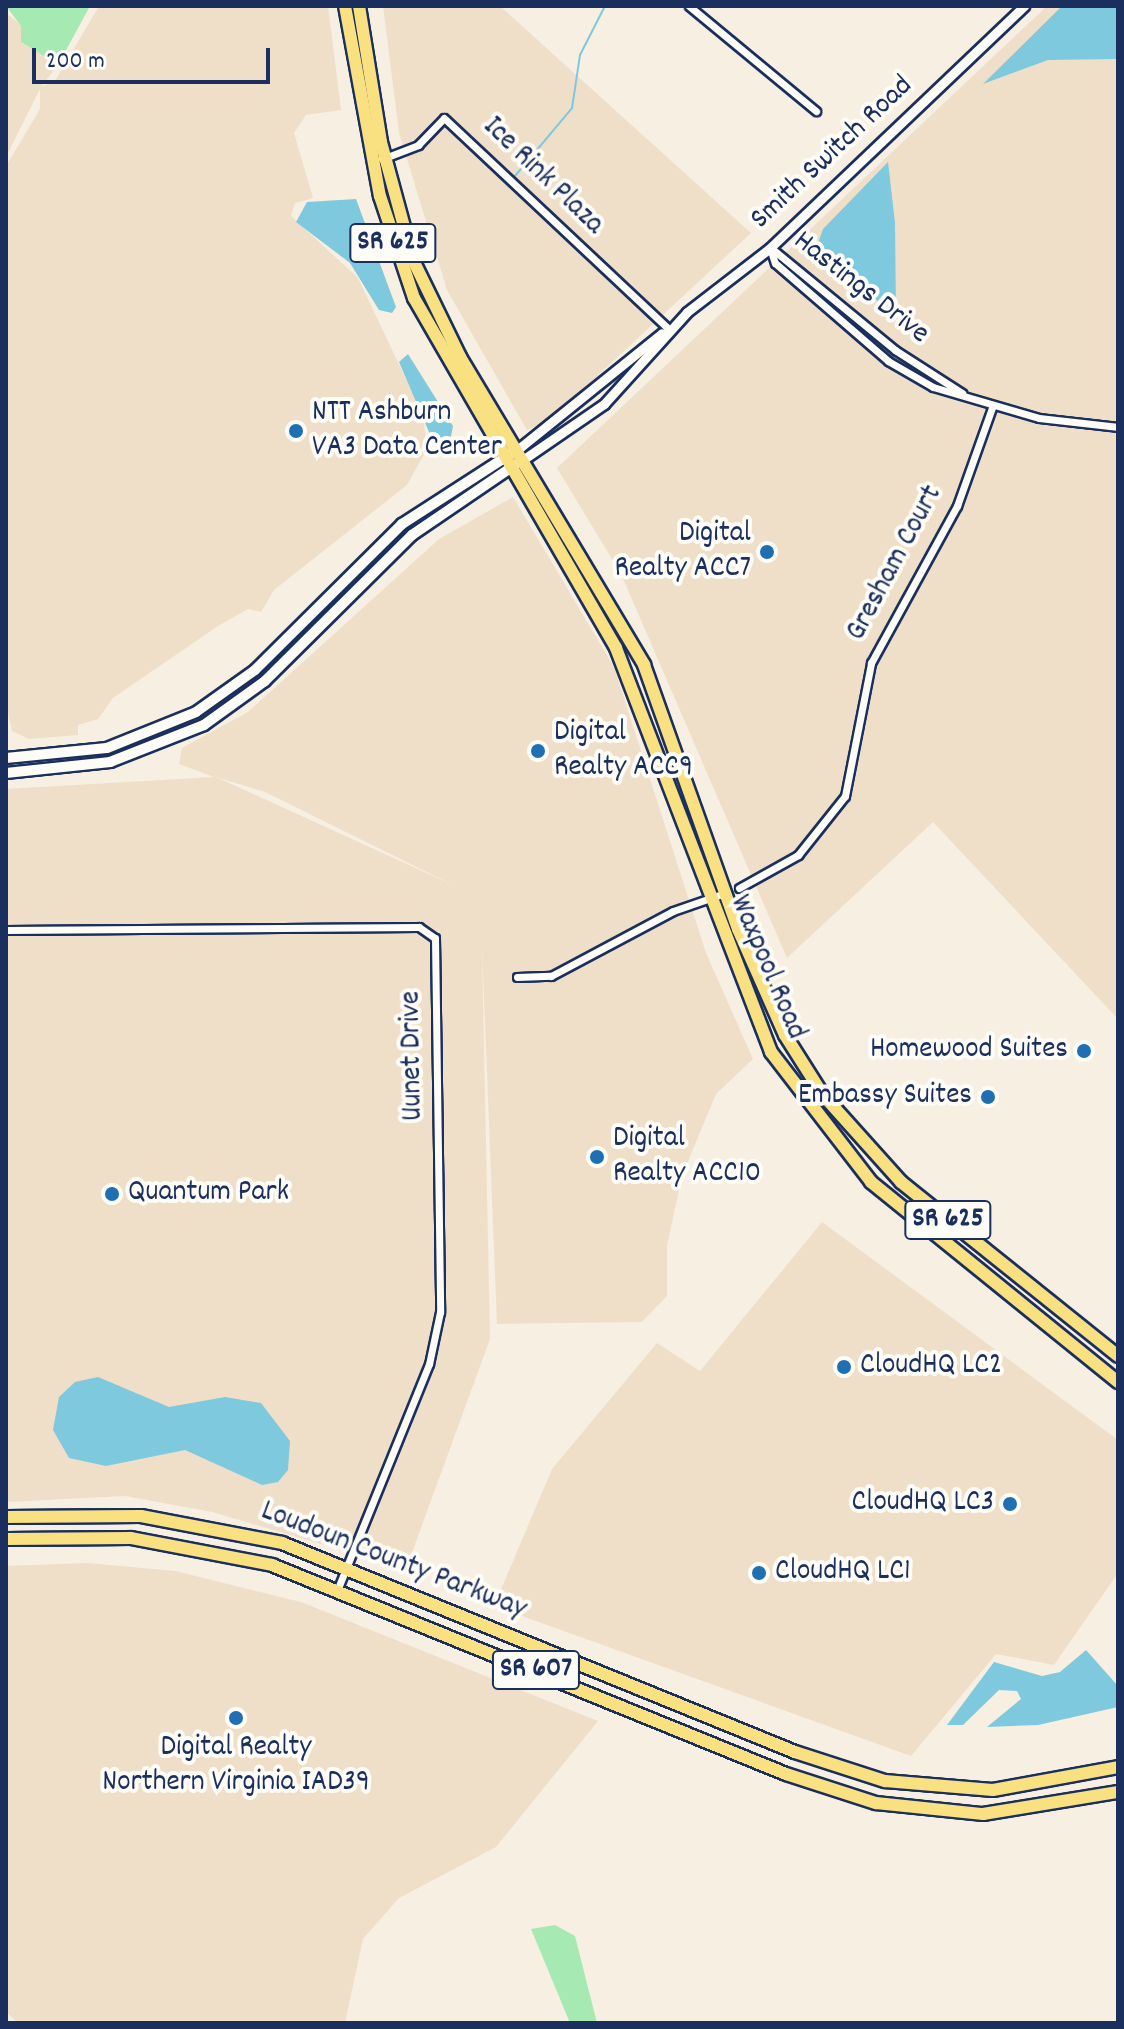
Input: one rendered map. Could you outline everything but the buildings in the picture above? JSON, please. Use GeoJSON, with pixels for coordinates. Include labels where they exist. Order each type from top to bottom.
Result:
{"type":"FeatureCollection","features":[{"type":"Feature","properties":{"kind":"main road","name":"SR 625"},"geometry":{"type":"LineString","coordinates":[[345,6],[373,161],[414,298],[506,462]]}},
{"type":"Feature","properties":{"kind":"main road","name":"SR 625"},"geometry":{"type":"LineString","coordinates":[[359,6],[386,158],[426,290],[520,455]]}},
{"type":"Feature","properties":{"kind":"main road"},"geometry":{"type":"LineString","coordinates":[[6,758],[107,748],[196,712],[255,670],[402,524],[520,455]]}},
{"type":"Feature","properties":{"kind":"main road","name":"Waxpool Road"},"geometry":{"type":"LineString","coordinates":[[520,455],[644,665],[725,893],[774,1015],[846,1123],[901,1182],[1118,1356]]}},
{"type":"Feature","properties":{"kind":"main road"},"geometry":{"type":"LineString","coordinates":[[6,773],[110,762],[204,725],[265,681],[412,535],[506,462]]}},
{"type":"Feature","properties":{"kind":"main road","name":"Waxpool Road"},"geometry":{"type":"LineString","coordinates":[[506,462],[620,658],[758,1028],[842,1151],[909,1216],[1118,1382]]}},
{"type":"Feature","properties":{"kind":"main road","name":"Loudoun County Parkway"},"geometry":{"type":"LineString","coordinates":[[6,1517],[176,1520],[348,1566],[851,1772],[993,1790],[1118,1767]]}},
{"type":"Feature","properties":{"kind":"main road","name":"Loudoun County Parkway"},"geometry":{"type":"LineString","coordinates":[[6,1539],[167,1543],[338,1588],[841,1794],[983,1814],[1118,1792]]}},
{"type":"Feature","properties":{"kind":"street"},"geometry":{"type":"LineString","coordinates":[[690,6],[816,111]]}},
{"type":"Feature","properties":{"kind":"street","name":"Smith Switch Road"},"geometry":{"type":"LineString","coordinates":[[520,455],[770,248],[1024,6]]}},
{"type":"Feature","properties":{"kind":"street","name":"Ice Rink Plaza"},"geometry":{"type":"LineString","coordinates":[[373,161],[418,145],[444,118],[669,329]]}},
{"type":"Feature","properties":{"kind":"street","name":"Hastings Drive"},"geometry":{"type":"LineString","coordinates":[[770,248],[775,263],[888,361],[933,387],[962,393],[993,405],[1118,427]]}},
{"type":"Feature","properties":{"kind":"street","name":"Hastings Drive"},"geometry":{"type":"LineString","coordinates":[[770,248],[895,350],[962,393]]}},
{"type":"Feature","properties":{"kind":"street","name":"Smith Switch Road"},"geometry":{"type":"LineString","coordinates":[[520,455],[604,404],[669,329]]}},
{"type":"Feature","properties":{"kind":"street","name":"Gresham Court"},"geometry":{"type":"LineString","coordinates":[[739,888],[798,855],[845,796],[871,663],[957,506],[993,405]]}},
{"type":"Feature","properties":{"kind":"street"},"geometry":{"type":"LineString","coordinates":[[517,977],[551,976],[708,898],[725,893]]}},
{"type":"Feature","properties":{"kind":"street","name":"Uunet Drive"},"geometry":{"type":"LineString","coordinates":[[6,930],[419,927],[435,938],[440,1312],[429,1364],[338,1588]]}},
{"type":"Feature","properties":{"kind":"shaded area"},"geometry":{"type":"Polygon","coordinates":[[[99,6],[328,6],[341,110],[306,115],[294,133],[313,198],[295,203],[291,216],[358,278],[423,415],[427,449],[407,485],[274,590],[261,612],[248,609],[218,626],[113,698],[98,719],[78,725],[78,735],[29,739],[12,731],[6,704],[6,166],[40,109],[40,89],[6,157],[6,13],[21,25],[22,43],[58,65],[41,87],[55,81],[99,6]]]}},
{"type":"Feature","properties":{"kind":"shaded area"},"geometry":{"type":"Polygon","coordinates":[[[383,6],[500,6],[751,233],[552,418],[527,430],[447,290],[399,133],[383,6]]]}},
{"type":"Feature","properties":{"kind":"shaded area"},"geometry":{"type":"Polygon","coordinates":[[[1047,6],[1118,6],[1118,1019],[933,822],[787,958],[621,574],[557,468],[1047,6]]]}},
{"type":"Feature","properties":{"kind":"shaded area"},"geometry":{"type":"Polygon","coordinates":[[[513,497],[614,667],[706,953],[753,1059],[716,1094],[682,1176],[667,1246],[667,1296],[642,1322],[497,1324],[482,948],[490,1339],[406,1569],[212,1512],[125,1496],[6,1502],[6,789],[214,777],[179,764],[182,748],[248,712],[439,539],[513,497]],[[216,777],[455,886],[265,792],[216,777]]]}},
{"type":"Feature","properties":{"kind":"shaded area"},"geometry":{"type":"Polygon","coordinates":[[[822,1222],[1118,1440],[1118,1573],[1054,1665],[996,1654],[911,1756],[494,1606],[552,1469],[657,1343],[700,1371],[822,1222]]]}},
{"type":"Feature","properties":{"kind":"shaded area"},"geometry":{"type":"Polygon","coordinates":[[[88,1563],[175,1571],[301,1602],[598,1721],[496,1847],[399,1898],[363,1939],[345,2023],[18,2023],[6,2012],[6,1566],[88,1563]]]}},
{"type":"Feature","properties":{"kind":"green space"},"geometry":{"type":"Polygon","coordinates":[[[6,6],[90,6],[58,65],[21,42],[21,26],[6,6]]]}},
{"type":"Feature","properties":{"kind":"green space"},"geometry":{"type":"Polygon","coordinates":[[[555,1925],[575,1936],[597,2023],[570,2023],[531,1929],[555,1925]]]}},
{"type":"Feature","properties":{"kind":"water"},"geometry":{"type":"Polygon","coordinates":[[[1062,6],[1118,6],[1118,59],[1048,60],[983,84],[1062,6]]]}},
{"type":"Feature","properties":{"kind":"water"},"geometry":{"type":"Polygon","coordinates":[[[888,162],[895,223],[896,314],[831,268],[817,246],[823,229],[888,162]]]}},
{"type":"Feature","properties":{"kind":"water"},"geometry":{"type":"Polygon","coordinates":[[[356,199],[396,307],[392,313],[379,310],[350,263],[296,222],[307,202],[356,199]]]}},
{"type":"Feature","properties":{"kind":"water"},"geometry":{"type":"Polygon","coordinates":[[[408,354],[453,426],[449,446],[432,439],[399,362],[408,354]]]}},
{"type":"Feature","properties":{"kind":"water"},"geometry":{"type":"Polygon","coordinates":[[[98,1377],[169,1407],[225,1397],[261,1403],[290,1441],[288,1470],[278,1482],[262,1485],[185,1450],[106,1466],[69,1458],[53,1430],[59,1397],[75,1382],[98,1377]]]}},
{"type":"Feature","properties":{"kind":"water"},"geometry":{"type":"Polygon","coordinates":[[[1086,1650],[1118,1686],[1118,1707],[1038,1725],[987,1727],[1021,1699],[1017,1691],[999,1690],[963,1725],[947,1725],[994,1662],[1042,1676],[1060,1672],[1086,1650]]]}},
{"type":"Feature","properties":{"kind":"waterway"},"geometry":{"type":"LineString","coordinates":[[515,176],[572,108],[580,55],[605,6]]}},
{"type":"Feature","properties":{"kind":"place","name":"NTT Ashburn VA3 Data Center"},"geometry":{"type":"Point","coordinates":[296,431]}},
{"type":"Feature","properties":{"kind":"place","name":"Digital Realty ACC7"},"geometry":{"type":"Point","coordinates":[767,552]}},
{"type":"Feature","properties":{"kind":"place","name":"Digital Realty ACC9"},"geometry":{"type":"Point","coordinates":[538,751]}},
{"type":"Feature","properties":{"kind":"place","name":"Homewood Suites"},"geometry":{"type":"Point","coordinates":[1084,1051]}},
{"type":"Feature","properties":{"kind":"place","name":"Embassy Suites"},"geometry":{"type":"Point","coordinates":[988,1097]}},
{"type":"Feature","properties":{"kind":"place","name":"Digital Realty ACC10"},"geometry":{"type":"Point","coordinates":[597,1157]}},
{"type":"Feature","properties":{"kind":"place","name":"Quantum Park"},"geometry":{"type":"Point","coordinates":[112,1194]}},
{"type":"Feature","properties":{"kind":"place","name":"CloudHQ LC2"},"geometry":{"type":"Point","coordinates":[844,1367]}},
{"type":"Feature","properties":{"kind":"place","name":"CloudHQ LC3"},"geometry":{"type":"Point","coordinates":[1010,1504]}},
{"type":"Feature","properties":{"kind":"place","name":"CloudHQ LC1"},"geometry":{"type":"Point","coordinates":[759,1573]}},
{"type":"Feature","properties":{"kind":"place","name":"Digital Realty Northern Virginia IAD39"},"geometry":{"type":"Point","coordinates":[236,1718]}}]}
